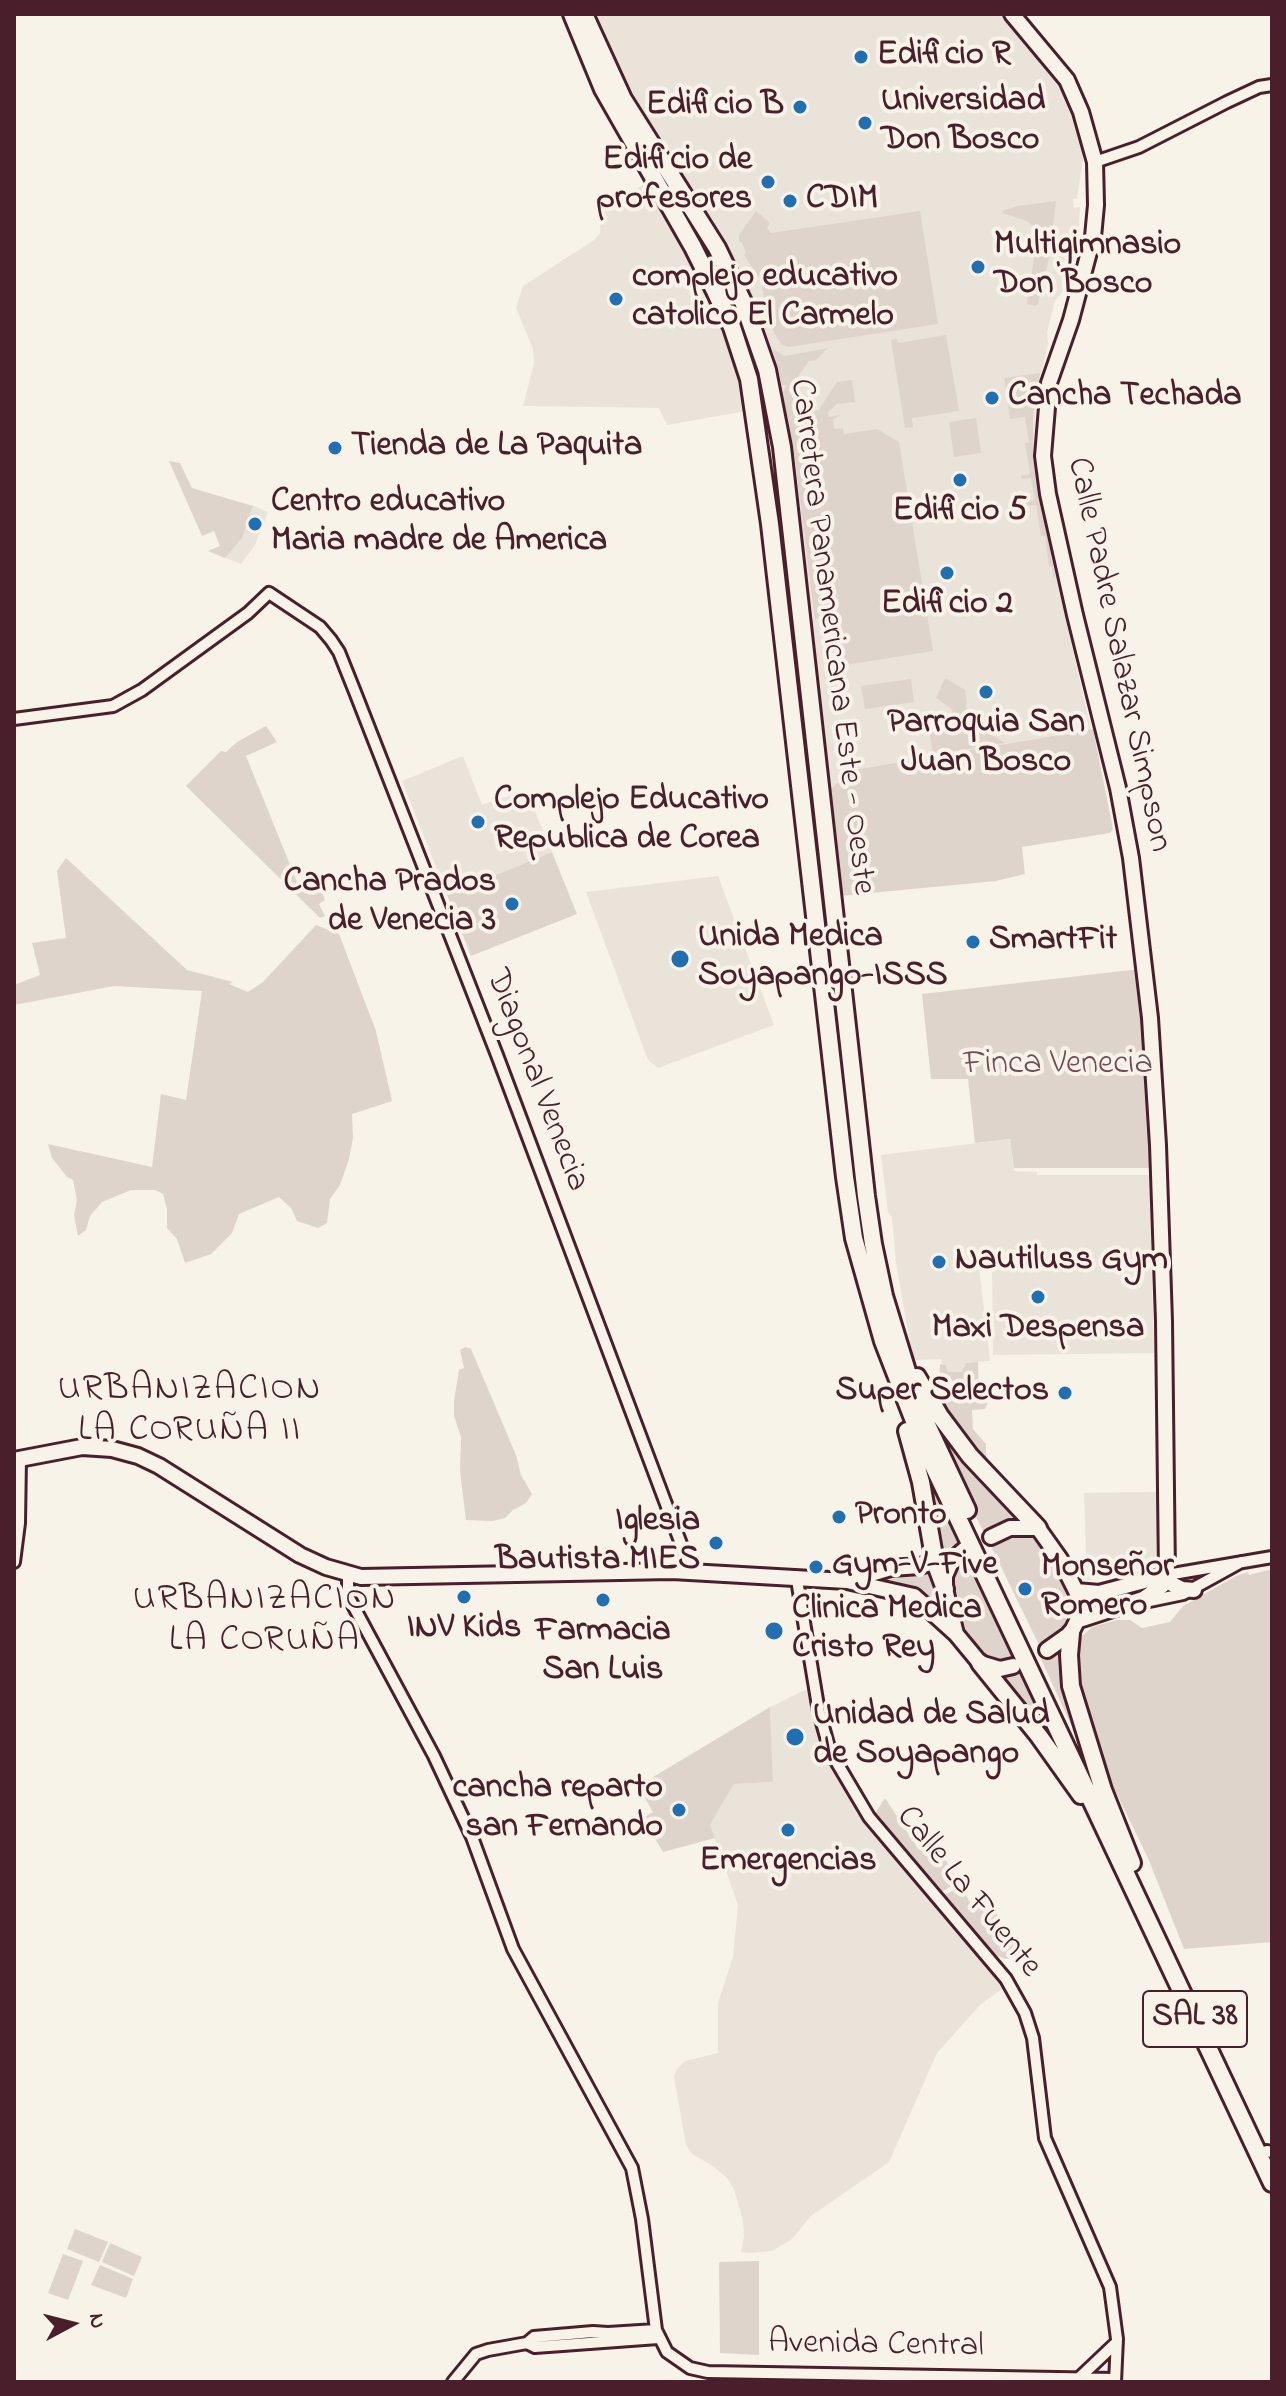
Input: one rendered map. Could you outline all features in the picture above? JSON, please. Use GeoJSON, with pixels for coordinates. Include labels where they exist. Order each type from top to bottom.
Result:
{"type":"FeatureCollection","features":[{"type":"Feature","properties":{"kind":"highway","name":"Carretera Panamericana Este - Oeste"},"geometry":{"type":"LineString","coordinates":[[572,14],[603,89],[693,247],[732,327],[754,403],[843,1164],[854,1238],[883,1341],[912,1421],[1119,1856]]}},
{"type":"Feature","properties":{"kind":"highway","name":"Carretera Panamericana Este - Oeste"},"geometry":{"type":"LineString","coordinates":[[584,14],[623,99],[702,222],[744,304],[775,403],[866,1196],[889,1313],[927,1425],[1138,1880]]}},
{"type":"Feature","properties":{"kind":"highway"},"geometry":{"type":"LineString","coordinates":[[770,524],[783,531],[788,528],[790,519]]}},
{"type":"Feature","properties":{"kind":"highway"},"geometry":{"type":"LineString","coordinates":[[773,557],[784,543],[790,545],[794,554]]}},
{"type":"Feature","properties":{"kind":"highway"},"geometry":{"type":"LineString","coordinates":[[821,973],[829,975],[833,998],[845,1006]]}},
{"type":"Feature","properties":{"kind":"highway"},"geometry":{"type":"LineString","coordinates":[[826,1011],[833,1008],[842,1017],[854,1085]]}},
{"type":"Feature","properties":{"kind":"highway"},"geometry":{"type":"LineString","coordinates":[[854,1238],[857,1265],[873,1329],[912,1444],[936,1563],[945,1589]]}},
{"type":"Feature","properties":{"kind":"highway"},"geometry":{"type":"LineString","coordinates":[[889,1313],[914,1371],[940,1416],[970,1456],[1038,1528]]}},
{"type":"Feature","properties":{"kind":"highway"},"geometry":{"type":"LineString","coordinates":[[1075,1627],[1069,1655],[1071,1686],[1103,1790],[1138,1880]]}},
{"type":"Feature","properties":{"kind":"highway"},"geometry":{"type":"LineString","coordinates":[[980,1663],[1078,1790],[1119,1856]]}},
{"type":"Feature","properties":{"kind":"highway","name":"SAL 38"},"geometry":{"type":"LineString","coordinates":[[1119,1856],[1272,2183]]}},
{"type":"Feature","properties":{"kind":"highway","name":"SAL 38"},"geometry":{"type":"LineString","coordinates":[[1138,1880],[1224,2067],[1270,2155]]}},
{"type":"Feature","properties":{"kind":"main road","name":"Calle Padre Salazar Simpson"},"geometry":{"type":"LineString","coordinates":[[1012,14],[1067,80],[1081,112],[1095,162],[1093,237],[1071,320],[1049,383],[1042,434],[1043,456],[1048,494],[1075,615],[1118,788],[1138,906],[1150,1018],[1161,1243],[1167,1575]]}},
{"type":"Feature","properties":{"kind":"main road","name":"Calle Padre Salazar Simpson"},"geometry":{"type":"LineString","coordinates":[[1161,1243],[1154,1275],[1157,1348],[1164,1360]]}},
{"type":"Feature","properties":{"kind":"main road"},"geometry":{"type":"LineString","coordinates":[[1154,1275],[1158,1280],[1159,1308],[1164,1321]]}},
{"type":"Feature","properties":{"kind":"main road"},"geometry":{"type":"LineString","coordinates":[[17,1460],[82,1447],[112,1449],[138,1456],[159,1466],[293,1551],[348,1575],[391,1579],[639,1572],[847,1581],[914,1596],[956,1634],[980,1663],[1000,1669],[1013,1666]]}},
{"type":"Feature","properties":{"kind":"main road"},"geometry":{"type":"LineString","coordinates":[[991,1537],[1010,1528],[1038,1528],[1054,1547],[1076,1591],[1080,1609],[1075,1627]]}},
{"type":"Feature","properties":{"kind":"main road"},"geometry":{"type":"LineString","coordinates":[[847,1581],[891,1568],[936,1563],[962,1551],[946,1571],[945,1589],[956,1634]]}},
{"type":"Feature","properties":{"kind":"main road"},"geometry":{"type":"LineString","coordinates":[[1076,1591],[1099,1593],[1167,1575]]}},
{"type":"Feature","properties":{"kind":"main road"},"geometry":{"type":"LineString","coordinates":[[1167,1575],[1176,1587],[1194,1590]]}},
{"type":"Feature","properties":{"kind":"main road"},"geometry":{"type":"LineString","coordinates":[[1047,1650],[1075,1627],[1157,1590],[1167,1575]]}},
{"type":"Feature","properties":{"kind":"street"},"geometry":{"type":"LineString","coordinates":[[1095,162],[1139,147],[1259,87],[1272,85]]}},
{"type":"Feature","properties":{"kind":"street","name":"Diagonal Venecia"},"geometry":{"type":"LineString","coordinates":[[14,719],[113,706],[142,690],[248,613],[269,593],[320,627],[339,652],[497,1055],[692,1573]]}},
{"type":"Feature","properties":{"kind":"street"},"geometry":{"type":"LineString","coordinates":[[14,1562],[19,1523],[17,1460]]}},
{"type":"Feature","properties":{"kind":"street"},"geometry":{"type":"LineString","coordinates":[[1167,1575],[1272,1557]]}},
{"type":"Feature","properties":{"kind":"street"},"geometry":{"type":"LineString","coordinates":[[1122,1607],[1194,1590],[1241,1562]]}},
{"type":"Feature","properties":{"kind":"street"},"geometry":{"type":"LineString","coordinates":[[348,1575],[348,1596],[434,1756],[472,1837],[513,1949],[632,2168],[657,2334],[535,2347],[527,2343],[501,2347],[476,2354],[453,2382]]}},
{"type":"Feature","properties":{"kind":"street","name":"Calle La Fuente"},"geometry":{"type":"LineString","coordinates":[[797,1580],[819,1712],[830,1751],[869,1817],[1006,1979],[1025,2013],[1033,2038],[1045,2138],[1106,2274],[1114,2307],[1115,2381]]}},
{"type":"Feature","properties":{"kind":"street","name":"Avenida Central"},"geometry":{"type":"LineString","coordinates":[[657,2334],[676,2359],[690,2368],[708,2372],[1115,2381]]}},
{"type":"Feature","properties":{"kind":"street"},"geometry":{"type":"LineString","coordinates":[[1078,2379],[1116,2343]]}},
{"type":"Feature","properties":{"kind":"shaded area"},"geometry":{"type":"Polygon","coordinates":[[[591,14],[1005,14],[1059,73],[1086,139],[1077,198],[1073,199],[1074,208],[1080,207],[1079,225],[1063,291],[1055,301],[1047,332],[1048,344],[1037,391],[1033,459],[1040,507],[1091,729],[853,770],[828,791],[809,625],[813,618],[786,447],[789,432],[776,365],[746,288],[676,165],[616,71],[591,14]]]}},
{"type":"Feature","properties":{"kind":"shaded area","name":"complejo educativo catolico El Carmelo"},"geometry":{"type":"Polygon","coordinates":[[[649,181],[689,248],[729,340],[746,411],[667,425],[659,408],[523,406],[534,363],[533,349],[516,308],[523,286],[594,240],[600,233],[601,212],[649,181]]]}},
{"type":"Feature","properties":{"kind":"shaded area","name":"Centro educativo Maria madre de America"},"geometry":{"type":"Polygon","coordinates":[[[253,506],[268,512],[255,545],[241,564],[225,558],[242,536],[253,506]]]}},
{"type":"Feature","properties":{"kind":"shaded area","name":"Complejo Educativo Republica de Corea"},"geometry":{"type":"Polygon","coordinates":[[[463,756],[482,805],[526,790],[552,852],[447,895],[402,781],[463,756]]]}},
{"type":"Feature","properties":{"kind":"shaded area","name":"Unida Medica Soyapango-ISSS"},"geometry":{"type":"Polygon","coordinates":[[[718,876],[774,1025],[658,1068],[648,1060],[586,892],[718,876]]]}},
{"type":"Feature","properties":{"kind":"shaded area"},"geometry":{"type":"Polygon","coordinates":[[[1010,1139],[1014,1171],[1037,1172],[1037,1175],[1149,1175],[1154,1353],[993,1355],[992,1269],[1109,1265],[979,1267],[990,1361],[966,1363],[963,1372],[948,1372],[941,1359],[913,1360],[881,1155],[1010,1139]]]}},
{"type":"Feature","properties":{"kind":"shaded area"},"geometry":{"type":"Polygon","coordinates":[[[1157,1492],[1156,1565],[1087,1581],[1084,1493],[1157,1492]]]}},
{"type":"Feature","properties":{"kind":"shaded area"},"geometry":{"type":"Polygon","coordinates":[[[807,1689],[821,1746],[838,1777],[1007,1985],[980,2005],[937,2053],[889,2162],[811,2216],[792,2239],[772,2251],[749,2253],[741,2252],[743,2221],[734,2189],[727,2178],[692,2154],[686,2145],[674,2077],[685,2061],[718,2053],[718,2003],[733,1957],[738,1905],[710,1825],[734,1784],[773,1782],[770,1707],[807,1689]]]}},
{"type":"Feature","properties":{"kind":"green space"},"geometry":{"type":"Polygon","coordinates":[[[1056,201],[1050,254],[1035,306],[1027,304],[1037,239],[1035,229],[1027,221],[1002,213],[1018,206],[1056,201]]]}},
{"type":"Feature","properties":{"kind":"green space"},"geometry":{"type":"Polygon","coordinates":[[[756,211],[770,223],[767,228],[771,233],[920,211],[938,324],[789,347],[782,345],[774,333],[760,280],[739,242],[739,235],[756,211]]]}},
{"type":"Feature","properties":{"kind":"green space"},"geometry":{"type":"Polygon","coordinates":[[[946,335],[959,411],[912,418],[913,427],[905,428],[891,340],[896,338],[899,343],[946,335]]]}},
{"type":"Feature","properties":{"kind":"green space"},"geometry":{"type":"Polygon","coordinates":[[[828,348],[816,360],[809,361],[788,391],[818,411],[837,382],[852,380],[855,402],[837,404],[828,412],[829,417],[841,415],[833,419],[834,429],[843,428],[844,434],[877,429],[899,442],[933,651],[827,668],[820,616],[815,620],[793,444],[786,447],[789,432],[782,394],[787,385],[782,385],[773,349],[785,356],[828,348]]]}},
{"type":"Feature","properties":{"kind":"green space"},"geometry":{"type":"Polygon","coordinates":[[[1040,373],[1033,414],[1033,459],[1053,578],[1036,505],[1025,506],[1025,502],[1035,500],[1031,478],[1021,479],[1021,476],[1030,474],[1025,417],[1010,419],[1004,378],[1040,373]]]}},
{"type":"Feature","properties":{"kind":"green space"},"geometry":{"type":"Polygon","coordinates":[[[976,418],[981,453],[954,457],[949,422],[976,418]]]}},
{"type":"Feature","properties":{"kind":"green space"},"geometry":{"type":"Polygon","coordinates":[[[169,461],[180,463],[192,488],[253,506],[242,538],[225,558],[208,551],[220,546],[214,531],[202,536],[169,461]]]}},
{"type":"Feature","properties":{"kind":"green space"},"geometry":{"type":"Polygon","coordinates":[[[783,550],[787,553],[836,998],[832,976],[826,967],[781,555],[783,550]]]}},
{"type":"Feature","properties":{"kind":"green space"},"geometry":{"type":"Polygon","coordinates":[[[945,678],[965,690],[965,707],[988,725],[985,730],[1005,743],[933,755],[928,722],[940,728],[953,710],[936,698],[945,678]]]}},
{"type":"Feature","properties":{"kind":"green space"},"geometry":{"type":"Polygon","coordinates":[[[911,679],[914,702],[865,709],[861,686],[911,679]]]}},
{"type":"Feature","properties":{"kind":"green space"},"geometry":{"type":"Polygon","coordinates":[[[266,726],[277,742],[246,756],[297,882],[316,876],[325,900],[319,904],[325,916],[320,918],[186,786],[221,751],[226,752],[266,726]]]}},
{"type":"Feature","properties":{"kind":"green space"},"geometry":{"type":"Polygon","coordinates":[[[1093,729],[1113,829],[1110,833],[1022,847],[1025,874],[996,881],[840,896],[828,791],[853,770],[1093,729]]]}},
{"type":"Feature","properties":{"kind":"green space","name":"Cancha Prados de Venecia 3"},"geometry":{"type":"Polygon","coordinates":[[[552,852],[577,914],[471,956],[447,895],[552,852]]]}},
{"type":"Feature","properties":{"kind":"green space"},"geometry":{"type":"Polygon","coordinates":[[[66,858],[187,970],[233,982],[229,984],[248,992],[263,982],[316,925],[339,934],[376,1031],[392,1101],[352,1114],[353,1138],[349,1159],[340,1185],[330,1199],[327,1223],[318,1228],[297,1221],[291,1208],[279,1197],[239,1214],[232,1233],[211,1254],[185,1263],[177,1239],[167,1228],[163,1194],[155,1190],[131,1190],[102,1202],[90,1216],[86,1230],[78,1236],[73,1180],[52,1158],[48,1144],[152,1167],[161,1094],[186,1100],[202,991],[114,986],[14,1005],[14,985],[40,975],[32,943],[66,938],[57,871],[66,858]]]}},
{"type":"Feature","properties":{"kind":"green space","name":"Finca Venecia"},"geometry":{"type":"Polygon","coordinates":[[[1140,969],[1153,1168],[1014,1168],[1010,1139],[975,1143],[968,1079],[931,1079],[922,994],[1140,969]]]}},
{"type":"Feature","properties":{"kind":"green space"},"geometry":{"type":"Polygon","coordinates":[[[465,1347],[471,1349],[516,1455],[521,1475],[532,1494],[526,1503],[505,1518],[493,1521],[466,1520],[460,1471],[461,1437],[454,1416],[459,1370],[464,1368],[460,1350],[465,1347]]]}},
{"type":"Feature","properties":{"kind":"green space"},"geometry":{"type":"Polygon","coordinates":[[[978,1362],[979,1395],[986,1397],[988,1402],[985,1409],[972,1410],[973,1429],[986,1444],[986,1457],[980,1459],[938,1408],[940,1364],[946,1365],[948,1372],[962,1372],[966,1363],[978,1362]]]}},
{"type":"Feature","properties":{"kind":"green space"},"geometry":{"type":"Polygon","coordinates":[[[922,1406],[952,1446],[1020,1519],[1003,1521],[983,1531],[922,1406]]]}},
{"type":"Feature","properties":{"kind":"green space"},"geometry":{"type":"Polygon","coordinates":[[[918,1443],[962,1541],[937,1553],[918,1443]]]}},
{"type":"Feature","properties":{"kind":"green space"},"geometry":{"type":"Polygon","coordinates":[[[1007,1534],[1026,1534],[1037,1541],[1058,1575],[1070,1603],[1065,1625],[1039,1645],[989,1542],[1007,1534]]]}},
{"type":"Feature","properties":{"kind":"green space"},"geometry":{"type":"Polygon","coordinates":[[[966,1552],[1014,1656],[1009,1659],[999,1660],[982,1655],[969,1641],[959,1622],[949,1581],[952,1570],[966,1552]]]}},
{"type":"Feature","properties":{"kind":"green space"},"geometry":{"type":"Polygon","coordinates":[[[1272,1569],[1272,1942],[1184,1949],[1148,1858],[1109,1778],[1079,1687],[1077,1645],[1092,1627],[1117,1620],[1130,1620],[1142,1628],[1170,1622],[1183,1606],[1236,1576],[1272,1569]]]}},
{"type":"Feature","properties":{"kind":"green space"},"geometry":{"type":"Polygon","coordinates":[[[931,1570],[944,1616],[878,1583],[877,1579],[900,1572],[931,1570]]]}},
{"type":"Feature","properties":{"kind":"green space"},"geometry":{"type":"Polygon","coordinates":[[[1065,1643],[1094,1775],[1041,1659],[1065,1643]]]}},
{"type":"Feature","properties":{"kind":"green space"},"geometry":{"type":"Polygon","coordinates":[[[1021,1668],[1068,1771],[995,1673],[1011,1673],[1021,1668]]]}},
{"type":"Feature","properties":{"kind":"green space"},"geometry":{"type":"Polygon","coordinates":[[[770,1707],[773,1782],[734,1784],[710,1825],[715,1838],[663,1852],[643,1818],[653,1812],[638,1786],[770,1707]]]}},
{"type":"Feature","properties":{"kind":"green space"},"geometry":{"type":"Polygon","coordinates":[[[885,1798],[919,1850],[935,1840],[958,1882],[940,1893],[932,1888],[874,1815],[885,1798]]]}},
{"type":"Feature","properties":{"kind":"green space"},"geometry":{"type":"Polygon","coordinates":[[[961,1886],[972,1906],[988,1898],[1020,1957],[1006,1959],[989,1953],[943,1896],[961,1886]]]}},
{"type":"Feature","properties":{"kind":"green space"},"geometry":{"type":"Polygon","coordinates":[[[75,2229],[108,2242],[99,2262],[67,2249],[75,2229]]]}},
{"type":"Feature","properties":{"kind":"green space"},"geometry":{"type":"Polygon","coordinates":[[[110,2243],[142,2257],[134,2276],[102,2262],[110,2243]]]}},
{"type":"Feature","properties":{"kind":"green space"},"geometry":{"type":"Polygon","coordinates":[[[63,2254],[83,2261],[68,2300],[48,2293],[63,2254]]]}},
{"type":"Feature","properties":{"kind":"green space"},"geometry":{"type":"Polygon","coordinates":[[[759,2261],[759,2355],[720,2353],[719,2262],[759,2261]]]}},
{"type":"Feature","properties":{"kind":"green space"},"geometry":{"type":"Polygon","coordinates":[[[100,2265],[133,2279],[126,2298],[91,2285],[100,2265]]]}},
{"type":"Feature","properties":{"kind":"place","name":"Edificio R"},"geometry":{"type":"Point","coordinates":[861,57]}},
{"type":"Feature","properties":{"kind":"place","name":"Edificio B"},"geometry":{"type":"Point","coordinates":[800,107]}},
{"type":"Feature","properties":{"kind":"place","name":"Universidad Don Bosco"},"geometry":{"type":"Point","coordinates":[865,123]}},
{"type":"Feature","properties":{"kind":"place","name":"Edificio de profesores"},"geometry":{"type":"Point","coordinates":[768,182]}},
{"type":"Feature","properties":{"kind":"place","name":"CDIM"},"geometry":{"type":"Point","coordinates":[790,201]}},
{"type":"Feature","properties":{"kind":"place","name":"Multigimnasio Don Bosco"},"geometry":{"type":"Point","coordinates":[978,267]}},
{"type":"Feature","properties":{"kind":"place","name":"complejo educativo catolico El Carmelo"},"geometry":{"type":"Point","coordinates":[616,299]}},
{"type":"Feature","properties":{"kind":"place","name":"Cancha Techada"},"geometry":{"type":"Point","coordinates":[992,398]}},
{"type":"Feature","properties":{"kind":"place","name":"Tienda de La Paquita"},"geometry":{"type":"Point","coordinates":[335,448]}},
{"type":"Feature","properties":{"kind":"place","name":"Edificio 5"},"geometry":{"type":"Point","coordinates":[960,480]}},
{"type":"Feature","properties":{"kind":"place","name":"Centro educativo Maria madre de America"},"geometry":{"type":"Point","coordinates":[255,524]}},
{"type":"Feature","properties":{"kind":"place","name":"Edificio 2"},"geometry":{"type":"Point","coordinates":[947,573]}},
{"type":"Feature","properties":{"kind":"place","name":"Parroquia San Juan Bosco"},"geometry":{"type":"Point","coordinates":[986,692]}},
{"type":"Feature","properties":{"kind":"place","name":"Complejo Educativo Republica de Corea"},"geometry":{"type":"Point","coordinates":[478,822]}},
{"type":"Feature","properties":{"kind":"place","name":"Cancha Prados de Venecia 3"},"geometry":{"type":"Point","coordinates":[512,904]}},
{"type":"Feature","properties":{"kind":"place","name":"SmartFit"},"geometry":{"type":"Point","coordinates":[973,942]}},
{"type":"Feature","properties":{"kind":"place","name":"Unida Medica Soyapango-ISSS"},"geometry":{"type":"Point","coordinates":[680,959]}},
{"type":"Feature","properties":{"kind":"place","name":"Nautiluss Gym"},"geometry":{"type":"Point","coordinates":[939,1262]}},
{"type":"Feature","properties":{"kind":"place","name":"Maxi Despensa"},"geometry":{"type":"Point","coordinates":[1038,1297]}},
{"type":"Feature","properties":{"kind":"place","name":"Super Selectos"},"geometry":{"type":"Point","coordinates":[1065,1393]}},
{"type":"Feature","properties":{"kind":"place","name":"Pronto"},"geometry":{"type":"Point","coordinates":[839,1517]}},
{"type":"Feature","properties":{"kind":"place","name":"Iglesia Bautista MIES"},"geometry":{"type":"Point","coordinates":[716,1543]}},
{"type":"Feature","properties":{"kind":"place","name":"Gym-V-Five"},"geometry":{"type":"Point","coordinates":[816,1567]}},
{"type":"Feature","properties":{"kind":"place","name":"Monseñor Romero"},"geometry":{"type":"Point","coordinates":[1025,1589]}},
{"type":"Feature","properties":{"kind":"place","name":"INV Kids"},"geometry":{"type":"Point","coordinates":[464,1597]}},
{"type":"Feature","properties":{"kind":"place","name":"Farmacia San Luis"},"geometry":{"type":"Point","coordinates":[603,1600]}},
{"type":"Feature","properties":{"kind":"place","name":"Clinica Medica Cristo Rey"},"geometry":{"type":"Point","coordinates":[774,1631]}},
{"type":"Feature","properties":{"kind":"place","name":"Unidad de Salud de Soyapango"},"geometry":{"type":"Point","coordinates":[795,1737]}},
{"type":"Feature","properties":{"kind":"place","name":"cancha reparto san Fernando"},"geometry":{"type":"Point","coordinates":[679,1810]}},
{"type":"Feature","properties":{"kind":"place","name":"Emergencias"},"geometry":{"type":"Point","coordinates":[788,1830]}},
{"type":"Feature","properties":{"kind":"district","name":"URBANIZACION LA CORUÑA II"},"geometry":{"type":"Point","coordinates":[190,1412]}},
{"type":"Feature","properties":{"kind":"district","name":"URBANIZACION LA CORUÑA"},"geometry":{"type":"Point","coordinates":[265,1622]}}]}
